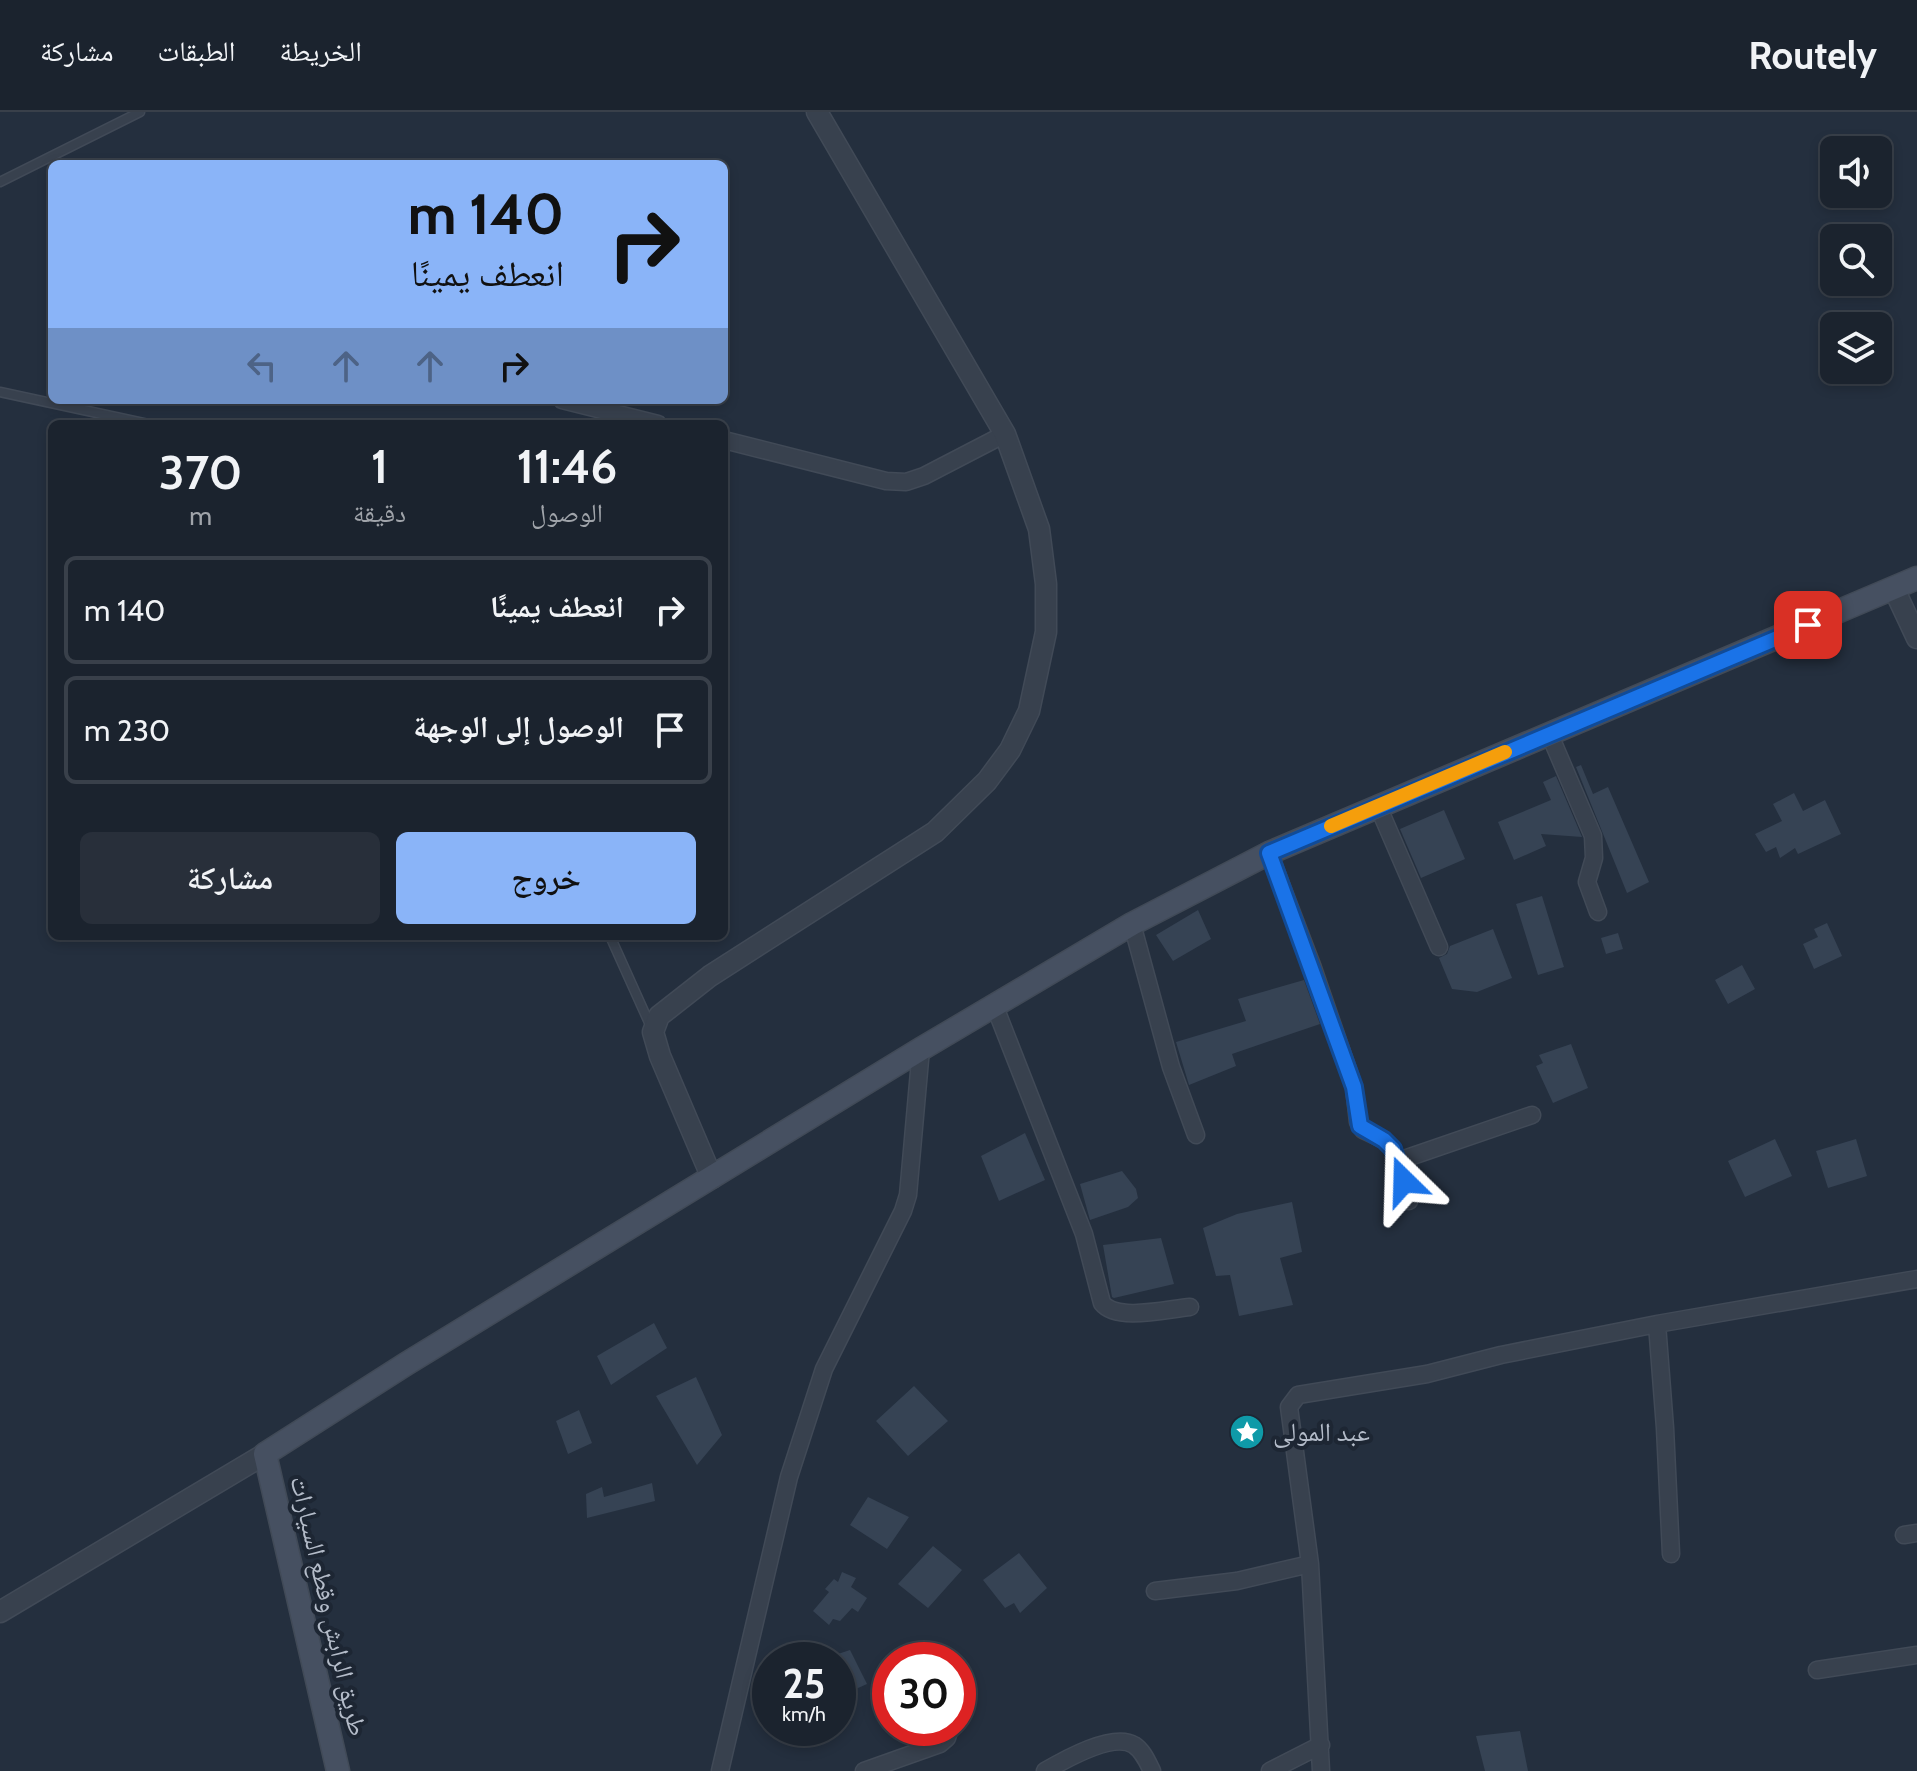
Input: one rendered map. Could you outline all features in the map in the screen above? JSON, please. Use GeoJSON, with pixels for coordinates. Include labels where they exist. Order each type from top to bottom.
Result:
{"type":"FeatureCollection","features":[{"type":"Feature","properties":{"kind":"main road"},"geometry":{"type":"LineString","coordinates":[[265,1454],[406,1364],[921,1049],[1132,924],[1269,853],[1917,578]]}},
{"type":"Feature","properties":{"kind":"main road","name":"طريق الرابش وقطع السيارات"},"geometry":{"type":"LineString","coordinates":[[265,1454],[338,1771]]}},
{"type":"Feature","properties":{"kind":"street"},"geometry":{"type":"LineString","coordinates":[[712,1178],[660,1056],[653,1032],[659,1016],[710,976],[935,832],[987,781],[1010,750],[1029,711],[1046,632],[1046,584],[1039,529],[1005,434],[817,112]]}},
{"type":"Feature","properties":{"kind":"street"},"geometry":{"type":"LineString","coordinates":[[578,404],[642,420]]}},
{"type":"Feature","properties":{"kind":"street"},"geometry":{"type":"LineString","coordinates":[[728,441],[886,481],[906,482],[924,476],[1005,434]]}},
{"type":"Feature","properties":{"kind":"street"},"geometry":{"type":"LineString","coordinates":[[1894,589],[1917,638]]}},
{"type":"Feature","properties":{"kind":"street"},"geometry":{"type":"LineString","coordinates":[[1549,733],[1593,836],[1595,850],[1587,882],[1598,912]]}},
{"type":"Feature","properties":{"kind":"street"},"geometry":{"type":"LineString","coordinates":[[1378,806],[1439,947]]}},
{"type":"Feature","properties":{"kind":"street"},"geometry":{"type":"LineString","coordinates":[[1269,853],[1354,1087],[1358,1122],[1363,1130],[1389,1144],[1398,1161],[1409,1201]]}},
{"type":"Feature","properties":{"kind":"street"},"geometry":{"type":"LineString","coordinates":[[1132,924],[1171,1067],[1196,1135]]}},
{"type":"Feature","properties":{"kind":"street"},"geometry":{"type":"LineString","coordinates":[[995,1007],[1084,1234],[1102,1303],[1119,1314],[1190,1307]]}},
{"type":"Feature","properties":{"kind":"street"},"geometry":{"type":"LineString","coordinates":[[720,1771],[789,1477],[824,1369],[903,1211],[908,1195],[921,1049]]}},
{"type":"Feature","properties":{"kind":"street"},"geometry":{"type":"LineString","coordinates":[[1398,1161],[1532,1115]]}},
{"type":"Feature","properties":{"kind":"street"},"geometry":{"type":"LineString","coordinates":[[1321,1771],[1310,1564],[1289,1407],[1298,1395],[1427,1374],[1501,1355],[1657,1324],[1917,1279]]}},
{"type":"Feature","properties":{"kind":"street"},"geometry":{"type":"LineString","coordinates":[[1657,1324],[1671,1554]]}},
{"type":"Feature","properties":{"kind":"street"},"geometry":{"type":"LineString","coordinates":[[0,1612],[265,1454]]}},
{"type":"Feature","properties":{"kind":"street"},"geometry":{"type":"LineString","coordinates":[[1155,1591],[1237,1581],[1310,1564]]}},
{"type":"Feature","properties":{"kind":"street"},"geometry":{"type":"LineString","coordinates":[[1817,1670],[1917,1655]]}},
{"type":"Feature","properties":{"kind":"street"},"geometry":{"type":"LineString","coordinates":[[1045,1771],[1098,1747],[1122,1741],[1142,1752],[1152,1771]]}},
{"type":"Feature","properties":{"kind":"street"},"geometry":{"type":"LineString","coordinates":[[1270,1771],[1321,1745]]}},
{"type":"Feature","properties":{"kind":"street"},"geometry":{"type":"LineString","coordinates":[[864,1771],[934,1746]]}},
{"type":"Feature","properties":{"kind":"lane"},"geometry":{"type":"LineString","coordinates":[[0,182],[140,112]]}},
{"type":"Feature","properties":{"kind":"lane"},"geometry":{"type":"LineString","coordinates":[[0,392],[48,402]]}},
{"type":"Feature","properties":{"kind":"lane"},"geometry":{"type":"LineString","coordinates":[[56,404],[130,420]]}},
{"type":"Feature","properties":{"kind":"lane"},"geometry":{"type":"LineString","coordinates":[[612,940],[653,1032]]}},
{"type":"Feature","properties":{"kind":"building"},"geometry":{"type":"Polygon","coordinates":[[[1581,765],[1593,794],[1608,787],[1649,882],[1627,893],[1576,767],[1581,765]]]}},
{"type":"Feature","properties":{"kind":"building"},"geometry":{"type":"Polygon","coordinates":[[[1556,776],[1582,837],[1541,834],[1546,846],[1514,860],[1498,822],[1551,800],[1543,782],[1556,776]]]}},
{"type":"Feature","properties":{"kind":"building"},"geometry":{"type":"Polygon","coordinates":[[[1794,793],[1803,811],[1825,800],[1841,834],[1798,854],[1795,848],[1780,858],[1776,847],[1766,852],[1755,834],[1782,821],[1773,804],[1794,793]]]}},
{"type":"Feature","properties":{"kind":"building"},"geometry":{"type":"Polygon","coordinates":[[[1444,810],[1465,859],[1421,878],[1400,829],[1444,810]]]}},
{"type":"Feature","properties":{"kind":"building"},"geometry":{"type":"Polygon","coordinates":[[[1542,896],[1564,967],[1538,975],[1516,904],[1542,896]]]}},
{"type":"Feature","properties":{"kind":"building"},"geometry":{"type":"Polygon","coordinates":[[[1198,910],[1211,939],[1173,961],[1156,935],[1198,910]]]}},
{"type":"Feature","properties":{"kind":"building"},"geometry":{"type":"Polygon","coordinates":[[[1827,923],[1842,956],[1814,969],[1803,944],[1818,937],[1814,929],[1827,923]]]}},
{"type":"Feature","properties":{"kind":"building"},"geometry":{"type":"Polygon","coordinates":[[[1493,929],[1512,978],[1477,992],[1452,989],[1439,958],[1447,954],[1450,946],[1493,929]]]}},
{"type":"Feature","properties":{"kind":"building"},"geometry":{"type":"Polygon","coordinates":[[[1618,933],[1623,949],[1606,954],[1601,938],[1618,933]]]}},
{"type":"Feature","properties":{"kind":"building"},"geometry":{"type":"Polygon","coordinates":[[[1742,965],[1755,989],[1728,1004],[1715,980],[1742,965]]]}},
{"type":"Feature","properties":{"kind":"building"},"geometry":{"type":"Polygon","coordinates":[[[1304,980],[1320,1024],[1232,1054],[1236,1066],[1189,1085],[1176,1042],[1246,1021],[1238,999],[1304,980]]]}},
{"type":"Feature","properties":{"kind":"building"},"geometry":{"type":"Polygon","coordinates":[[[1571,1044],[1588,1088],[1553,1103],[1536,1066],[1543,1063],[1539,1055],[1571,1044]]]}},
{"type":"Feature","properties":{"kind":"building"},"geometry":{"type":"Polygon","coordinates":[[[1025,1133],[1045,1180],[999,1201],[981,1156],[1025,1133]]]}},
{"type":"Feature","properties":{"kind":"building"},"geometry":{"type":"Polygon","coordinates":[[[1775,1139],[1792,1176],[1745,1197],[1728,1161],[1775,1139]]]}},
{"type":"Feature","properties":{"kind":"building"},"geometry":{"type":"Polygon","coordinates":[[[1856,1139],[1867,1176],[1828,1188],[1816,1151],[1856,1139]]]}},
{"type":"Feature","properties":{"kind":"building"},"geometry":{"type":"Polygon","coordinates":[[[1122,1171],[1136,1189],[1138,1198],[1128,1207],[1090,1220],[1080,1184],[1122,1171]]]}},
{"type":"Feature","properties":{"kind":"building"},"geometry":{"type":"Polygon","coordinates":[[[1292,1202],[1302,1252],[1280,1258],[1293,1305],[1239,1316],[1230,1275],[1216,1276],[1203,1228],[1237,1214],[1292,1202]]]}},
{"type":"Feature","properties":{"kind":"building"},"geometry":{"type":"Polygon","coordinates":[[[1161,1238],[1174,1284],[1112,1297],[1103,1245],[1161,1238]]]}},
{"type":"Feature","properties":{"kind":"building"},"geometry":{"type":"Polygon","coordinates":[[[654,1323],[667,1348],[611,1385],[597,1356],[654,1323]]]}},
{"type":"Feature","properties":{"kind":"building"},"geometry":{"type":"Polygon","coordinates":[[[696,1377],[722,1435],[697,1465],[656,1396],[696,1377]]]}},
{"type":"Feature","properties":{"kind":"building"},"geometry":{"type":"Polygon","coordinates":[[[914,1386],[948,1421],[908,1456],[876,1421],[914,1386]]]}},
{"type":"Feature","properties":{"kind":"building"},"geometry":{"type":"Polygon","coordinates":[[[579,1410],[592,1443],[568,1454],[556,1421],[579,1410]]]}},
{"type":"Feature","properties":{"kind":"building"},"geometry":{"type":"Polygon","coordinates":[[[652,1483],[655,1501],[587,1518],[586,1494],[602,1487],[604,1497],[652,1483]]]}},
{"type":"Feature","properties":{"kind":"building"},"geometry":{"type":"Polygon","coordinates":[[[868,1497],[909,1517],[887,1549],[850,1525],[868,1497]]]}},
{"type":"Feature","properties":{"kind":"building"},"geometry":{"type":"Polygon","coordinates":[[[933,1546],[962,1570],[928,1608],[898,1584],[933,1546]]]}},
{"type":"Feature","properties":{"kind":"building"},"geometry":{"type":"Polygon","coordinates":[[[1019,1553],[1047,1588],[1020,1613],[1014,1603],[1005,1608],[983,1580],[1019,1553]]]}},
{"type":"Feature","properties":{"kind":"building"},"geometry":{"type":"Polygon","coordinates":[[[842,1572],[856,1578],[851,1587],[867,1598],[858,1612],[852,1608],[840,1621],[833,1619],[829,1625],[813,1611],[829,1592],[825,1589],[834,1579],[838,1582],[842,1572]]]}},
{"type":"Feature","properties":{"kind":"building"},"geometry":{"type":"Polygon","coordinates":[[[856,1662],[867,1684],[856,1689],[856,1662]]]}},
{"type":"Feature","properties":{"kind":"building"},"geometry":{"type":"Polygon","coordinates":[[[1520,1731],[1528,1771],[1485,1771],[1476,1736],[1520,1731]]]}},
{"type":"Feature","properties":{"kind":"slow traffic"},"geometry":{"type":"LineString","coordinates":[[1331,826],[1505,752]]}},
{"type":"Feature","properties":{"kind":"place","name":"عبد المولى"},"geometry":{"type":"Point","coordinates":[1247,1432]}},
{"type":"Feature","properties":{"kind":"route"},"geometry":{"type":"LineString","coordinates":[[1404,1181],[1393,1149],[1378,1136],[1363,1130],[1358,1122],[1354,1087],[1269,853],[1808,625]]}}]}
